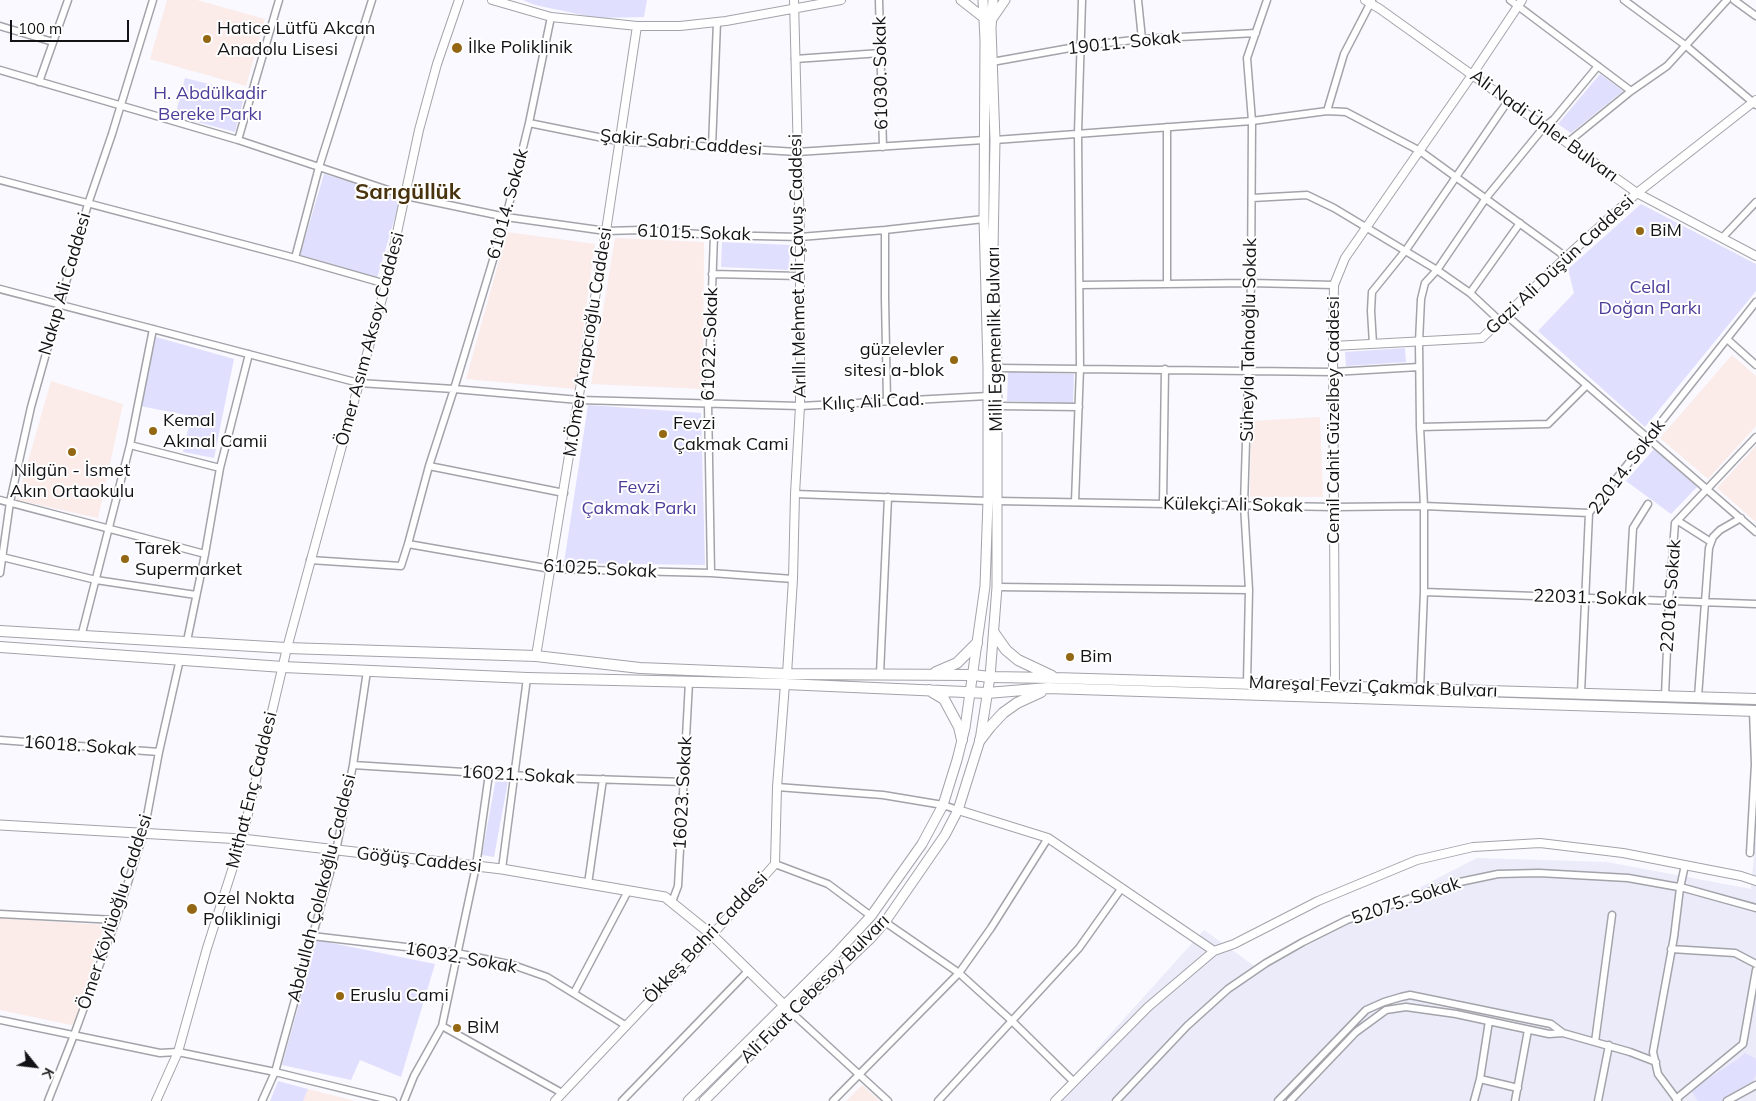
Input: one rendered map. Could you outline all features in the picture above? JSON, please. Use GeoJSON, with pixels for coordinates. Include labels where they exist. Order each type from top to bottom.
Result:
{"type":"FeatureCollection","features":[{"type":"Feature","properties":{"kind":"main road"},"geometry":{"type":"LineString","coordinates":[[961,0],[988,19],[1005,0]]}},
{"type":"Feature","properties":{"kind":"main road","name":"Milli Egemenlik Bulvarı"},"geometry":{"type":"LineString","coordinates":[[688,1101],[871,916],[922,844],[943,805],[962,740],[985,586],[993,501],[997,406],[993,251],[994,140],[992,62],[988,19],[983,0]]}},
{"type":"Feature","properties":{"kind":"main road","name":"Milli Egemenlik Bulvarı"},"geometry":{"type":"LineString","coordinates":[[990,677],[998,587],[988,396],[984,140],[988,19],[993,0]]}},
{"type":"Feature","properties":{"kind":"main road"},"geometry":{"type":"LineString","coordinates":[[0,631],[287,648],[536,656],[640,668],[987,693],[1048,688],[1754,711]]}},
{"type":"Feature","properties":{"kind":"main road"},"geometry":{"type":"LineString","coordinates":[[994,633],[1006,650],[1018,660],[1055,678]]}},
{"type":"Feature","properties":{"kind":"main road"},"geometry":{"type":"LineString","coordinates":[[930,675],[957,663],[977,644]]}},
{"type":"Feature","properties":{"kind":"main road"},"geometry":{"type":"LineString","coordinates":[[0,647],[283,667],[527,678],[689,682],[786,679]]}},
{"type":"Feature","properties":{"kind":"main road","name":"Mareşal Fevzi Çakmak Bulvarı"},"geometry":{"type":"LineString","coordinates":[[786,679],[880,674],[973,675],[1756,699]]}},
{"type":"Feature","properties":{"kind":"main road","name":"Ali Fuat Cebesoy Bulvarı"},"geometry":{"type":"LineString","coordinates":[[704,1101],[792,1012],[871,938],[885,922],[945,835],[958,810],[980,740],[990,677]]}},
{"type":"Feature","properties":{"kind":"main road"},"geometry":{"type":"LineString","coordinates":[[980,740],[990,727],[1017,703],[1048,688]]}},
{"type":"Feature","properties":{"kind":"main road"},"geometry":{"type":"LineString","coordinates":[[928,690],[944,699],[959,727],[962,740]]}},
{"type":"Feature","properties":{"kind":"main road","name":"Göğüş Caddesi"},"geometry":{"type":"LineString","coordinates":[[0,825],[242,839],[502,869],[666,897],[712,935],[792,1012]]}},
{"type":"Feature","properties":{"kind":"street"},"geometry":{"type":"LineString","coordinates":[[39,82],[68,0]]}},
{"type":"Feature","properties":{"kind":"street","name":"Nakıp Ali Caddesi"},"geometry":{"type":"LineString","coordinates":[[0,573],[10,502],[32,407],[88,204],[153,0]]}},
{"type":"Feature","properties":{"kind":"street"},"geometry":{"type":"LineString","coordinates":[[238,140],[279,0]]}},
{"type":"Feature","properties":{"kind":"street"},"geometry":{"type":"LineString","coordinates":[[295,258],[319,167],[372,0]]}},
{"type":"Feature","properties":{"kind":"street","name":"Ömer Asım Aksoy Caddesi"},"geometry":{"type":"LineString","coordinates":[[287,648],[386,284],[420,130],[437,64],[459,0]]}},
{"type":"Feature","properties":{"kind":"street"},"geometry":{"type":"LineString","coordinates":[[492,0],[552,17],[636,26],[680,26],[717,22],[794,4],[841,0]]}},
{"type":"Feature","properties":{"kind":"street","name":"61030. Sokak"},"geometry":{"type":"LineString","coordinates":[[880,0],[883,146]]}},
{"type":"Feature","properties":{"kind":"street"},"geometry":{"type":"LineString","coordinates":[[1075,502],[1080,368],[1078,133],[1082,0]]}},
{"type":"Feature","properties":{"kind":"street"},"geometry":{"type":"LineString","coordinates":[[1138,0],[1142,39]]}},
{"type":"Feature","properties":{"kind":"street","name":"Süheyla Tahaoğlu Sokak"},"geometry":{"type":"LineString","coordinates":[[1247,683],[1249,590],[1244,505],[1252,198],[1252,121],[1248,58],[1267,0]]}},
{"type":"Feature","properties":{"kind":"street"},"geometry":{"type":"LineString","coordinates":[[1510,0],[1520,3],[1631,91]]}},
{"type":"Feature","properties":{"kind":"street"},"geometry":{"type":"LineString","coordinates":[[1624,0],[1755,102]]}},
{"type":"Feature","properties":{"kind":"street"},"geometry":{"type":"LineString","coordinates":[[1567,143],[1631,91],[1666,66],[1727,0]]}},
{"type":"Feature","properties":{"kind":"street"},"geometry":{"type":"LineString","coordinates":[[1734,0],[1756,16]]}},
{"type":"Feature","properties":{"kind":"street"},"geometry":{"type":"LineString","coordinates":[[1327,111],[1344,54],[1369,1]]}},
{"type":"Feature","properties":{"kind":"street","name":"Ali Nadi Ünler Bulvarı"},"geometry":{"type":"LineString","coordinates":[[1369,1],[1637,193],[1756,256]]}},
{"type":"Feature","properties":{"kind":"street","name":"Cemil Cahit Güzelbey Caddesi"},"geometry":{"type":"LineString","coordinates":[[1335,686],[1334,285],[1345,258],[1520,3]]}},
{"type":"Feature","properties":{"kind":"street","name":"Arıllı Mehmet Ali Çavuş Caddesi"},"geometry":{"type":"LineString","coordinates":[[786,679],[793,579],[800,406],[800,237],[794,4]]}},
{"type":"Feature","properties":{"kind":"street","name":"61014. Sokak"},"geometry":{"type":"LineString","coordinates":[[310,560],[401,566],[428,466],[454,389],[506,217],[552,17]]}},
{"type":"Feature","properties":{"kind":"street"},"geometry":{"type":"LineString","coordinates":[[712,147],[717,22]]}},
{"type":"Feature","properties":{"kind":"street"},"geometry":{"type":"LineString","coordinates":[[0,26],[53,42]]}},
{"type":"Feature","properties":{"kind":"street","name":"M.Ömer Arapcıoğlu Caddesi"},"geometry":{"type":"LineString","coordinates":[[536,656],[606,231],[636,26]]}},
{"type":"Feature","properties":{"kind":"street","name":"19011. Sokak"},"geometry":{"type":"LineString","coordinates":[[992,62],[1081,46],[1142,39],[1256,33]]}},
{"type":"Feature","properties":{"kind":"street"},"geometry":{"type":"LineString","coordinates":[[795,59],[881,53]]}},
{"type":"Feature","properties":{"kind":"street"},"geometry":{"type":"LineString","coordinates":[[1420,688],[1424,592],[1424,506],[1420,426],[1419,342],[1421,299],[1424,284],[1437,270],[1486,198],[1544,127],[1554,119],[1598,66]]}},
{"type":"Feature","properties":{"kind":"street","name":"61015. Sokak"},"geometry":{"type":"LineString","coordinates":[[0,70],[238,140],[406,196],[506,217],[606,231],[641,230],[714,235],[800,237],[984,219]]}},
{"type":"Feature","properties":{"kind":"street"},"geometry":{"type":"LineString","coordinates":[[1373,344],[1372,292],[1406,250],[1508,101]]}},
{"type":"Feature","properties":{"kind":"street","name":"Gazi Ali Düşün Caddesi"},"geometry":{"type":"LineString","coordinates":[[1333,346],[1482,338],[1566,257],[1637,193],[1755,102]]}},
{"type":"Feature","properties":{"kind":"street"},"geometry":{"type":"LineString","coordinates":[[994,140],[1252,121],[1327,111],[1346,112],[1420,150],[1566,257]]}},
{"type":"Feature","properties":{"kind":"street","name":"Şakir Sabri Caddesi"},"geometry":{"type":"LineString","coordinates":[[529,123],[618,141],[797,152],[984,140]]}},
{"type":"Feature","properties":{"kind":"street"},"geometry":{"type":"LineString","coordinates":[[1167,127],[1167,284]]}},
{"type":"Feature","properties":{"kind":"street"},"geometry":{"type":"LineString","coordinates":[[0,180],[386,284]]}},
{"type":"Feature","properties":{"kind":"street"},"geometry":{"type":"LineString","coordinates":[[1252,198],[1307,195],[1334,208],[1437,270],[1503,318],[1586,385],[1756,532]]}},
{"type":"Feature","properties":{"kind":"street"},"geometry":{"type":"LineString","coordinates":[[1722,238],[1756,202]]}},
{"type":"Feature","properties":{"kind":"street"},"geometry":{"type":"LineString","coordinates":[[1470,294],[1520,223]]}},
{"type":"Feature","properties":{"kind":"street"},"geometry":{"type":"LineString","coordinates":[[886,230],[887,401]]}},
{"type":"Feature","properties":{"kind":"street","name":"61022. Sokak"},"geometry":{"type":"LineString","coordinates":[[711,573],[708,403],[714,235]]}},
{"type":"Feature","properties":{"kind":"street"},"geometry":{"type":"LineString","coordinates":[[712,274],[800,276]]}},
{"type":"Feature","properties":{"kind":"street"},"geometry":{"type":"LineString","coordinates":[[1080,285],[1251,283],[1334,285]]}},
{"type":"Feature","properties":{"kind":"street","name":"Kılıç Ali Cad."},"geometry":{"type":"LineString","coordinates":[[0,289],[359,383],[578,400],[800,406],[988,396]]}},
{"type":"Feature","properties":{"kind":"street","name":"22014. Sokak"},"geometry":{"type":"LineString","coordinates":[[1581,694],[1589,513],[1756,302]]}},
{"type":"Feature","properties":{"kind":"street"},"geometry":{"type":"LineString","coordinates":[[81,637],[130,444],[153,329]]}},
{"type":"Feature","properties":{"kind":"street"},"geometry":{"type":"LineString","coordinates":[[1727,339],[1756,365]]}},
{"type":"Feature","properties":{"kind":"street"},"geometry":{"type":"LineString","coordinates":[[187,641],[220,468],[249,354]]}},
{"type":"Feature","properties":{"kind":"street"},"geometry":{"type":"LineString","coordinates":[[997,368],[1333,372],[1420,367]]}},
{"type":"Feature","properties":{"kind":"street"},"geometry":{"type":"LineString","coordinates":[[1163,504],[1165,369]]}},
{"type":"Feature","properties":{"kind":"street"},"geometry":{"type":"LineString","coordinates":[[1420,426],[1548,424],[1586,385]]}},
{"type":"Feature","properties":{"kind":"street"},"geometry":{"type":"LineString","coordinates":[[997,406],[1079,407]]}},
{"type":"Feature","properties":{"kind":"street","name":"22016. Sokak"},"geometry":{"type":"LineString","coordinates":[[1665,696],[1675,523],[1756,437]]}},
{"type":"Feature","properties":{"kind":"street"},"geometry":{"type":"LineString","coordinates":[[130,444],[220,468]]}},
{"type":"Feature","properties":{"kind":"street"},"geometry":{"type":"LineString","coordinates":[[428,466],[564,493]]}},
{"type":"Feature","properties":{"kind":"street","name":"Külekçi Ali Sokak"},"geometry":{"type":"LineString","coordinates":[[795,494],[993,501],[1334,507],[1424,506],[1589,513]]}},
{"type":"Feature","properties":{"kind":"street"},"geometry":{"type":"LineString","coordinates":[[880,674],[888,497]]}},
{"type":"Feature","properties":{"kind":"street"},"geometry":{"type":"LineString","coordinates":[[0,500],[205,554]]}},
{"type":"Feature","properties":{"kind":"street"},"geometry":{"type":"LineString","coordinates":[[1629,599],[1633,528],[1648,504]]}},
{"type":"Feature","properties":{"kind":"street"},"geometry":{"type":"LineString","coordinates":[[1698,697],[1704,602],[1711,542],[1720,530],[1741,518]]}},
{"type":"Feature","properties":{"kind":"street"},"geometry":{"type":"LineString","coordinates":[[1678,520],[1711,542]]}},
{"type":"Feature","properties":{"kind":"street","name":"61025. Sokak"},"geometry":{"type":"LineString","coordinates":[[408,544],[551,569],[711,573],[793,579]]}},
{"type":"Feature","properties":{"kind":"street"},"geometry":{"type":"LineString","coordinates":[[2,557],[96,580],[196,594]]}},
{"type":"Feature","properties":{"kind":"street"},"geometry":{"type":"LineString","coordinates":[[998,587],[1249,590]]}},
{"type":"Feature","properties":{"kind":"street","name":"22031. Sokak"},"geometry":{"type":"LineString","coordinates":[[1424,592],[1756,604]]}},
{"type":"Feature","properties":{"kind":"street","name":"Mithat Enç Caddesi"},"geometry":{"type":"LineString","coordinates":[[156,1101],[178,1052],[207,948],[242,839],[287,648]]}},
{"type":"Feature","properties":{"kind":"street","name":"Ömer Köylüoğlu Caddesi"},"geometry":{"type":"LineString","coordinates":[[48,1101],[116,920],[144,832],[159,752],[180,659]]}},
{"type":"Feature","properties":{"kind":"street","name":"Abdullah Çolakoğlu Caddesi"},"geometry":{"type":"LineString","coordinates":[[262,1101],[276,1072],[336,851],[353,765],[367,670]]}},
{"type":"Feature","properties":{"kind":"street"},"geometry":{"type":"LineString","coordinates":[[502,869],[527,678]]}},
{"type":"Feature","properties":{"kind":"street","name":"Ökkeş Bahri Caddesi"},"geometry":{"type":"LineString","coordinates":[[555,1101],[712,935],[775,864],[777,788],[786,679]]}},
{"type":"Feature","properties":{"kind":"street","name":"16023. Sokak"},"geometry":{"type":"LineString","coordinates":[[672,902],[678,886],[689,682]]}},
{"type":"Feature","properties":{"kind":"street"},"geometry":{"type":"LineString","coordinates":[[1750,853],[1755,764],[1754,711]]}},
{"type":"Feature","properties":{"kind":"street","name":"16018. Sokak"},"geometry":{"type":"LineString","coordinates":[[0,740],[159,752]]}},
{"type":"Feature","properties":{"kind":"street","name":"16021. Sokak"},"geometry":{"type":"LineString","coordinates":[[353,765],[489,774],[684,782]]}},
{"type":"Feature","properties":{"kind":"street"},"geometry":{"type":"LineString","coordinates":[[404,1101],[414,1076],[442,1026],[476,866],[489,774]]}},
{"type":"Feature","properties":{"kind":"street"},"geometry":{"type":"LineString","coordinates":[[588,884],[603,779]]}},
{"type":"Feature","properties":{"kind":"street"},"geometry":{"type":"LineString","coordinates":[[777,788],[883,795],[943,805],[1048,838],[1214,951]]}},
{"type":"Feature","properties":{"kind":"street"},"geometry":{"type":"LineString","coordinates":[[833,1101],[959,973],[991,928],[1048,838]]}},
{"type":"Feature","properties":{"kind":"street"},"geometry":{"type":"LineString","coordinates":[[1055,1101],[1148,1007],[1214,951],[1234,944],[1318,901],[1417,860],[1473,847],[1540,843],[1623,853],[1741,876],[1756,881]]}},
{"type":"Feature","properties":{"kind":"street"},"geometry":{"type":"LineString","coordinates":[[775,864],[828,884],[871,916]]}},
{"type":"Feature","properties":{"kind":"street"},"geometry":{"type":"LineString","coordinates":[[1685,865],[1653,1052],[1658,1074],[1677,1100],[1743,1044],[1756,970]]}},
{"type":"Feature","properties":{"kind":"street","name":"52075. Sokak"},"geometry":{"type":"LineString","coordinates":[[1116,1101],[1187,1026],[1228,989],[1266,963],[1348,920],[1455,883],[1498,874],[1539,873],[1628,878],[1680,888],[1756,908]]}},
{"type":"Feature","properties":{"kind":"street"},"geometry":{"type":"LineString","coordinates":[[938,1101],[1079,948],[1121,888]]}},
{"type":"Feature","properties":{"kind":"street"},"geometry":{"type":"LineString","coordinates":[[574,993],[628,891]]}},
{"type":"Feature","properties":{"kind":"street"},"geometry":{"type":"LineString","coordinates":[[0,914],[116,920]]}},
{"type":"Feature","properties":{"kind":"street"},"geometry":{"type":"LineString","coordinates":[[1594,1042],[1612,915]]}},
{"type":"Feature","properties":{"kind":"street"},"geometry":{"type":"LineString","coordinates":[[885,922],[959,973],[1012,1021],[1073,1081]]}},
{"type":"Feature","properties":{"kind":"street","name":"16032. Sokak"},"geometry":{"type":"LineString","coordinates":[[312,936],[458,953],[513,965],[547,977],[625,1026]]}},
{"type":"Feature","properties":{"kind":"street"},"geometry":{"type":"LineString","coordinates":[[1672,949],[1735,953],[1756,964]]}},
{"type":"Feature","properties":{"kind":"street"},"geometry":{"type":"LineString","coordinates":[[622,1101],[749,970]]}},
{"type":"Feature","properties":{"kind":"street"},"geometry":{"type":"LineString","coordinates":[[1278,1101],[1366,1010],[1401,997],[1410,995],[1551,1024],[1563,1033]]}},
{"type":"Feature","properties":{"kind":"street"},"geometry":{"type":"LineString","coordinates":[[1290,1101],[1356,1032],[1386,1010],[1406,1007],[1422,1008],[1549,1034],[1563,1033],[1656,1062]]}},
{"type":"Feature","properties":{"kind":"street"},"geometry":{"type":"LineString","coordinates":[[792,1012],[888,1101]]}},
{"type":"Feature","properties":{"kind":"street"},"geometry":{"type":"LineString","coordinates":[[0,1020],[160,1052],[178,1052],[276,1072],[393,1101]]}},
{"type":"Feature","properties":{"kind":"street"},"geometry":{"type":"LineString","coordinates":[[1474,1101],[1480,1079],[1489,1021]]}},
{"type":"Feature","properties":{"kind":"street"},"geometry":{"type":"LineString","coordinates":[[442,1026],[562,1093]]}},
{"type":"Feature","properties":{"kind":"street"},"geometry":{"type":"LineString","coordinates":[[1515,1101],[1528,1030]]}},
{"type":"Feature","properties":{"kind":"street"},"geometry":{"type":"LineString","coordinates":[[1598,1101],[1609,1046]]}},
{"type":"Feature","properties":{"kind":"street"},"geometry":{"type":"LineString","coordinates":[[1480,1079],[1518,1088]]}},
{"type":"Feature","properties":{"kind":"street"},"geometry":{"type":"LineString","coordinates":[[1727,1101],[1756,1084]]}},
{"type":"Feature","properties":{"kind":"shaded area","name":"Hatice Lütfü Akcan Anadolu Lisesi"},"geometry":{"type":"Polygon","coordinates":[[[167,0],[197,0],[265,19],[246,86],[150,59],[167,0]]]}},
{"type":"Feature","properties":{"kind":"shaded area"},"geometry":{"type":"Polygon","coordinates":[[[507,232],[595,244],[575,389],[466,379],[507,232]]]}},
{"type":"Feature","properties":{"kind":"shaded area"},"geometry":{"type":"Polygon","coordinates":[[[615,238],[704,242],[703,389],[591,384],[615,238]]]}},
{"type":"Feature","properties":{"kind":"shaded area"},"geometry":{"type":"Polygon","coordinates":[[[1732,355],[1756,376],[1756,426],[1708,479],[1660,438],[1732,355]]]}},
{"type":"Feature","properties":{"kind":"shaded area","name":"Nilgün - İsmet Akın Ortaokulu"},"geometry":{"type":"Polygon","coordinates":[[[51,381],[123,404],[98,518],[17,500],[51,381]]]}},
{"type":"Feature","properties":{"kind":"shaded area"},"geometry":{"type":"Polygon","coordinates":[[[1320,417],[1323,497],[1250,497],[1251,421],[1320,417]]]}},
{"type":"Feature","properties":{"kind":"shaded area"},"geometry":{"type":"Polygon","coordinates":[[[1756,446],[1756,522],[1717,488],[1756,446]]]}},
{"type":"Feature","properties":{"kind":"shaded area"},"geometry":{"type":"Polygon","coordinates":[[[1756,834],[1756,1101],[1050,1101],[1204,930],[1260,970],[1477,858],[1607,862],[1751,889],[1756,834]]]}},
{"type":"Feature","properties":{"kind":"shaded area"},"geometry":{"type":"Polygon","coordinates":[[[0,918],[104,925],[76,1026],[0,1010],[0,918]]]}},
{"type":"Feature","properties":{"kind":"shaded area"},"geometry":{"type":"Polygon","coordinates":[[[862,1085],[880,1101],[846,1101],[862,1085]]]}},
{"type":"Feature","properties":{"kind":"shaded area"},"geometry":{"type":"Polygon","coordinates":[[[308,1089],[355,1101],[303,1101],[308,1089]]]}},
{"type":"Feature","properties":{"kind":"green space"},"geometry":{"type":"Polygon","coordinates":[[[523,0],[647,0],[644,17],[597,18],[535,5],[523,0]]]}},
{"type":"Feature","properties":{"kind":"green space"},"geometry":{"type":"Polygon","coordinates":[[[1600,74],[1623,91],[1571,133],[1558,124],[1600,74]]]}},
{"type":"Feature","properties":{"kind":"green space","name":"H. Abdülkadir Bereke Parkı"},"geometry":{"type":"Polygon","coordinates":[[[185,78],[245,93],[235,132],[175,116],[185,78]]]}},
{"type":"Feature","properties":{"kind":"green space"},"geometry":{"type":"Polygon","coordinates":[[[324,174],[401,197],[377,278],[300,255],[324,174]]]}},
{"type":"Feature","properties":{"kind":"green space","name":"Celal Doğan Parkı"},"geometry":{"type":"Polygon","coordinates":[[[1641,204],[1756,264],[1756,291],[1645,427],[1538,331],[1574,293],[1568,269],[1641,204]]]}},
{"type":"Feature","properties":{"kind":"green space"},"geometry":{"type":"Polygon","coordinates":[[[722,242],[790,245],[789,270],[721,267],[722,242]]]}},
{"type":"Feature","properties":{"kind":"green space"},"geometry":{"type":"Polygon","coordinates":[[[156,337],[234,359],[214,458],[183,452],[191,416],[140,406],[156,337]]]}},
{"type":"Feature","properties":{"kind":"green space"},"geometry":{"type":"Polygon","coordinates":[[[1405,348],[1406,362],[1346,366],[1345,352],[1405,348]]]}},
{"type":"Feature","properties":{"kind":"green space"},"geometry":{"type":"Polygon","coordinates":[[[1008,372],[1074,374],[1073,403],[1007,401],[1008,372]]]}},
{"type":"Feature","properties":{"kind":"green space","name":"Fevzi Çakmak Parkı"},"geometry":{"type":"Polygon","coordinates":[[[588,405],[701,413],[705,565],[564,563],[588,405]]]}},
{"type":"Feature","properties":{"kind":"green space"},"geometry":{"type":"Polygon","coordinates":[[[1654,449],[1697,487],[1671,514],[1626,481],[1654,449]]]}},
{"type":"Feature","properties":{"kind":"green space"},"geometry":{"type":"Polygon","coordinates":[[[496,778],[508,781],[494,857],[482,855],[496,778]]]}},
{"type":"Feature","properties":{"kind":"green space"},"geometry":{"type":"Polygon","coordinates":[[[317,940],[435,964],[401,1077],[360,1060],[351,1080],[282,1065],[317,940]]]}},
{"type":"Feature","properties":{"kind":"green space"},"geometry":{"type":"Polygon","coordinates":[[[1745,1053],[1756,1059],[1756,1075],[1753,1081],[1721,1101],[1698,1101],[1691,1090],[1745,1053]]]}},
{"type":"Feature","properties":{"kind":"green space"},"geometry":{"type":"Polygon","coordinates":[[[278,1081],[308,1089],[303,1101],[270,1101],[278,1081]]]}},
{"type":"Feature","properties":{"kind":"place","name":"Hatice Lütfü Akcan Anadolu Lisesi"},"geometry":{"type":"Point","coordinates":[207,39]}},
{"type":"Feature","properties":{"kind":"place","name":"İlke Poliklinik"},"geometry":{"type":"Point","coordinates":[457,48]}},
{"type":"Feature","properties":{"kind":"place","name":"BiM"},"geometry":{"type":"Point","coordinates":[1640,231]}},
{"type":"Feature","properties":{"kind":"place","name":"güzelevler sitesi a-blok"},"geometry":{"type":"Point","coordinates":[954,360]}},
{"type":"Feature","properties":{"kind":"place","name":"Kemal Akınal Camii"},"geometry":{"type":"Point","coordinates":[153,431]}},
{"type":"Feature","properties":{"kind":"place","name":"Fevzi Çakmak Cami"},"geometry":{"type":"Point","coordinates":[663,434]}},
{"type":"Feature","properties":{"kind":"place","name":"Nilgün - İsmet Akın Ortaokulu"},"geometry":{"type":"Point","coordinates":[72,452]}},
{"type":"Feature","properties":{"kind":"place","name":"Tarek Supermarket"},"geometry":{"type":"Point","coordinates":[125,559]}},
{"type":"Feature","properties":{"kind":"place","name":"Bim"},"geometry":{"type":"Point","coordinates":[1070,657]}},
{"type":"Feature","properties":{"kind":"place","name":"Ozel Nokta Poliklinigi"},"geometry":{"type":"Point","coordinates":[192,909]}},
{"type":"Feature","properties":{"kind":"place","name":"Eruslu Cami"},"geometry":{"type":"Point","coordinates":[340,996]}},
{"type":"Feature","properties":{"kind":"place","name":"BİM"},"geometry":{"type":"Point","coordinates":[457,1028]}},
{"type":"Feature","properties":{"kind":"district","name":"Sarıgüllük"},"geometry":{"type":"Point","coordinates":[408,192]}}]}
